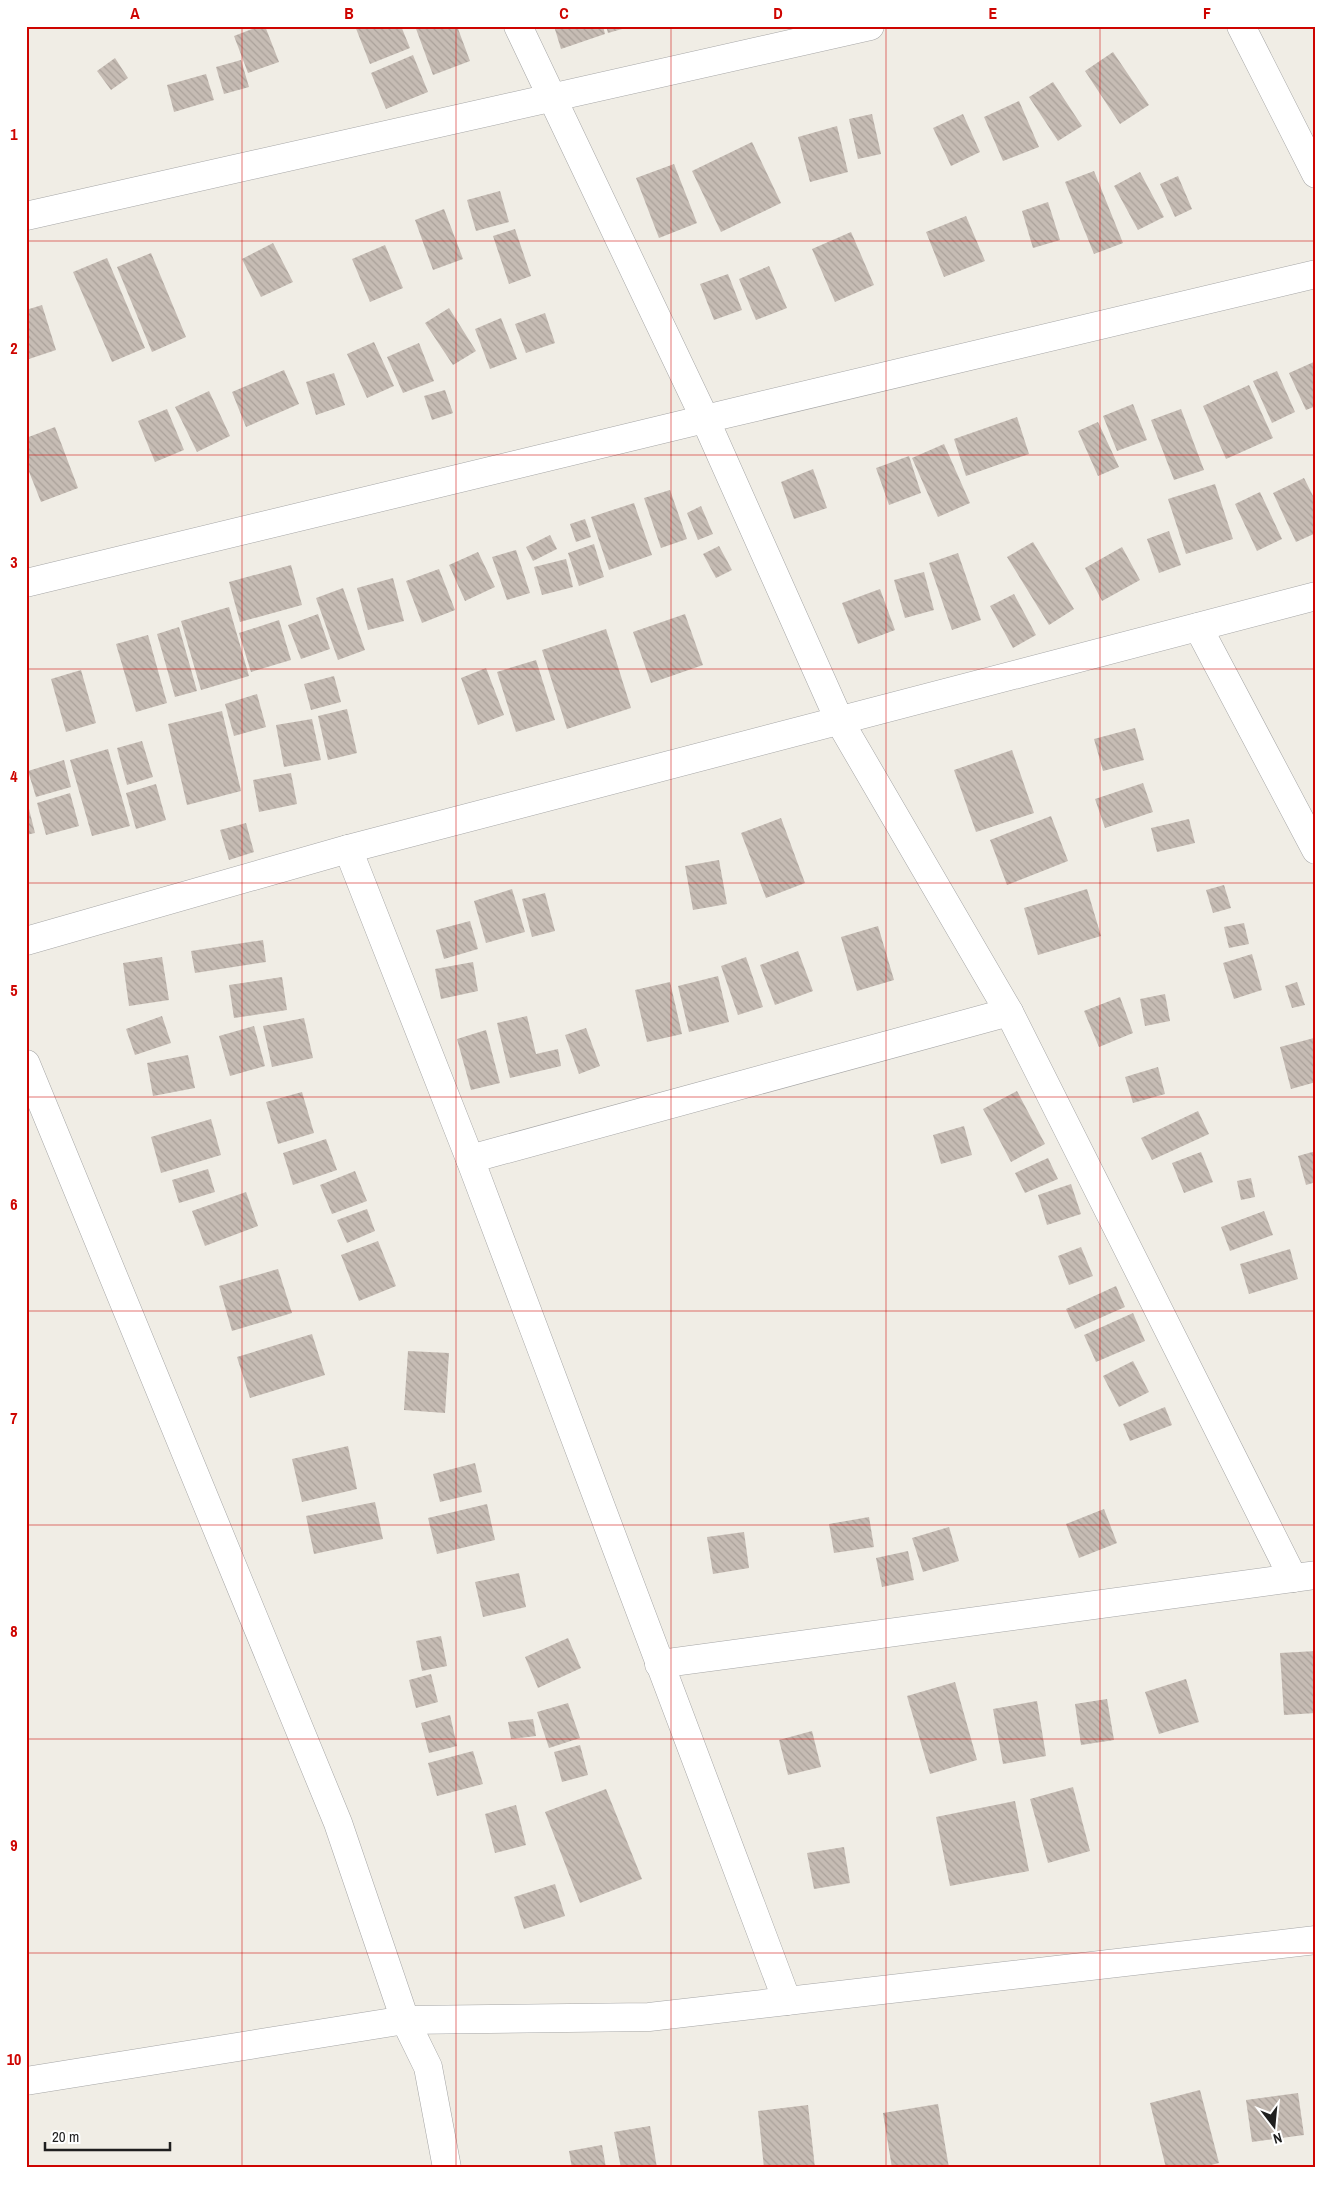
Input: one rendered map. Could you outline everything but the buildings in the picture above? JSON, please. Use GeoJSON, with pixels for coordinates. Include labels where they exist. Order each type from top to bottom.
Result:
{"type":"FeatureCollection","features":[{"type":"Feature","properties":{"kind":"street"},"geometry":{"type":"LineString","coordinates":[[518,26],[705,419],[840,722],[1008,1012],[1304,1576],[659,1664]]}},
{"type":"Feature","properties":{"kind":"street"},"geometry":{"type":"LineString","coordinates":[[26,216],[870,26]]}},
{"type":"Feature","properties":{"kind":"street"},"geometry":{"type":"LineString","coordinates":[[1241,26],[1316,174]]}},
{"type":"Feature","properties":{"kind":"street"},"geometry":{"type":"LineString","coordinates":[[26,583],[1316,274]]}},
{"type":"Feature","properties":{"kind":"street"},"geometry":{"type":"LineString","coordinates":[[26,941],[348,849],[840,722],[1316,596]]}},
{"type":"Feature","properties":{"kind":"street"},"geometry":{"type":"LineString","coordinates":[[1198,627],[1316,850]]}},
{"type":"Feature","properties":{"kind":"street"},"geometry":{"type":"LineString","coordinates":[[348,849],[470,1159],[787,2001]]}},
{"type":"Feature","properties":{"kind":"street"},"geometry":{"type":"LineString","coordinates":[[470,1159],[1008,1012]]}},
{"type":"Feature","properties":{"kind":"street"},"geometry":{"type":"LineString","coordinates":[[26,1064],[338,1823],[406,2020],[428,2067],[447,2168]]}},
{"type":"Feature","properties":{"kind":"street"},"geometry":{"type":"LineString","coordinates":[[26,2081],[406,2020],[649,2017],[1316,1940]]}}]}
